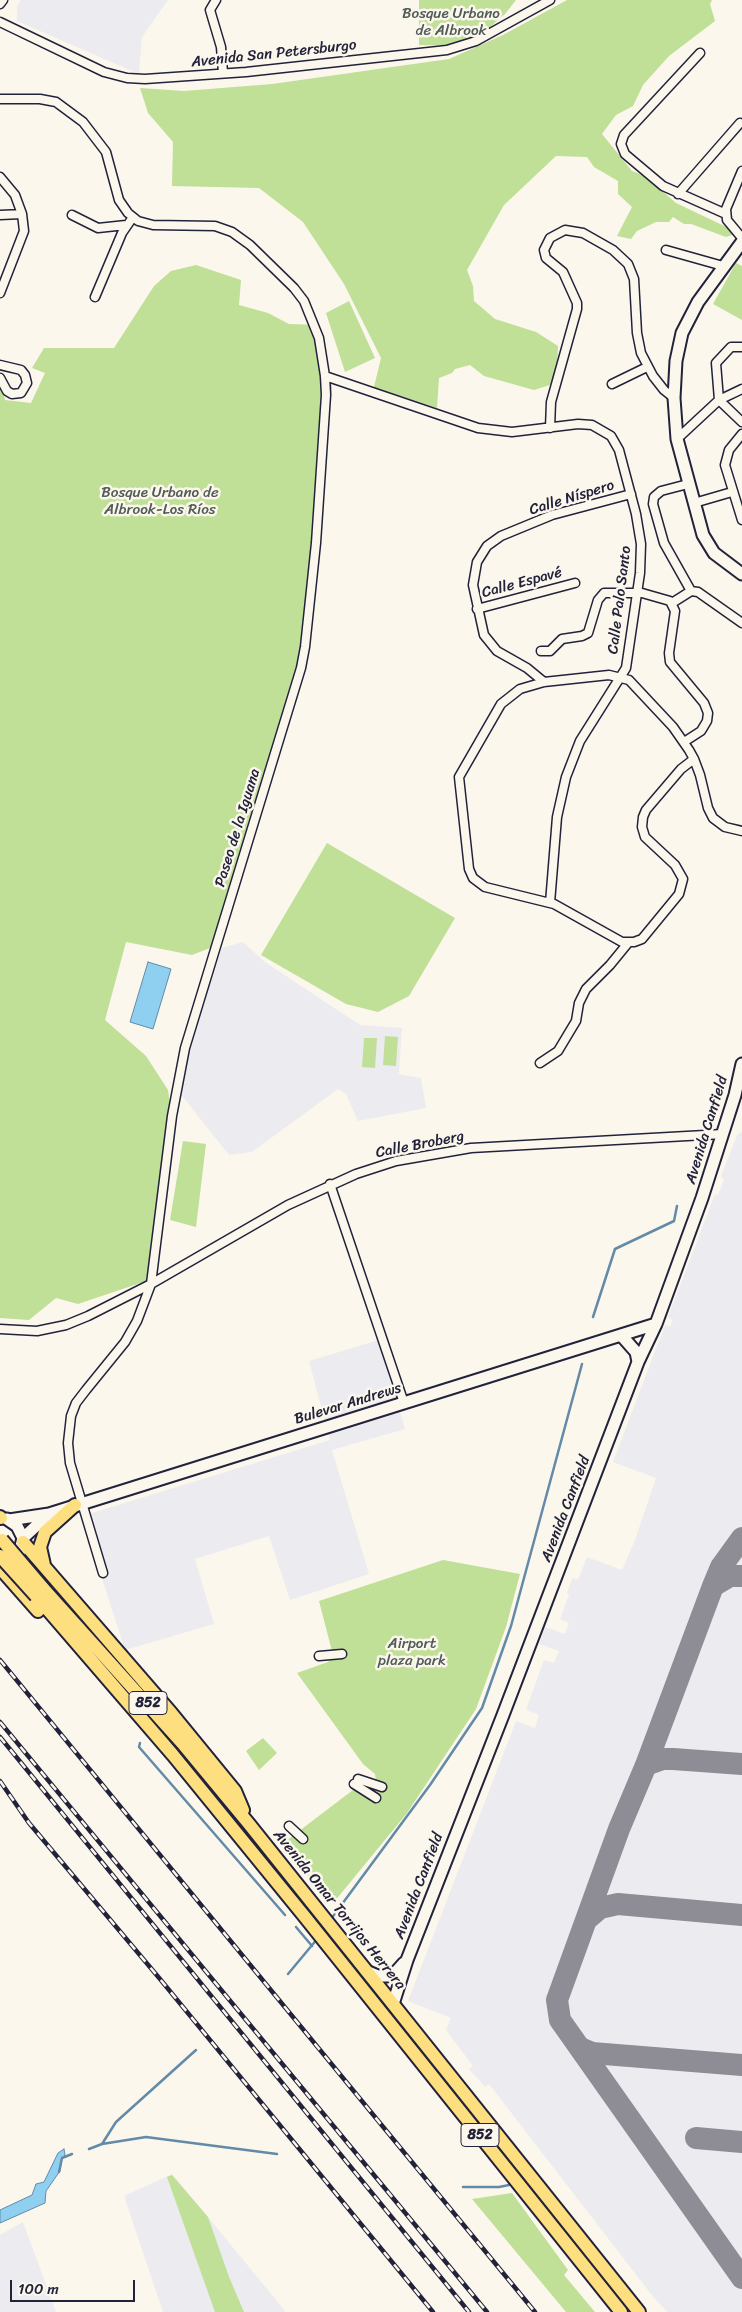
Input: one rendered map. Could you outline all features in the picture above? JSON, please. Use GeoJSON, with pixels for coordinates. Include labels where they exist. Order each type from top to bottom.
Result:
{"type":"FeatureCollection","features":[{"type":"Feature","properties":{"kind":"main road"},"geometry":{"type":"LineString","coordinates":[[742,242],[698,302],[682,333],[676,361],[674,398],[677,439],[688,484],[708,545],[719,558],[742,574]]}},
{"type":"Feature","properties":{"kind":"main road","name":"Avenida Canfield"},"geometry":{"type":"LineString","coordinates":[[393,2004],[407,1960],[638,1362],[656,1324],[723,1134],[742,1064]]}},
{"type":"Feature","properties":{"kind":"main road","name":"Bulevar Andrews"},"geometry":{"type":"LineString","coordinates":[[2,1518],[49,1514],[656,1324]]}},
{"type":"Feature","properties":{"kind":"main road"},"geometry":{"type":"LineString","coordinates":[[621,1335],[636,1352],[638,1362]]}},
{"type":"Feature","properties":{"kind":"main road"},"geometry":{"type":"LineString","coordinates":[[45,1567],[40,1551],[43,1535],[49,1526],[78,1504]]}},
{"type":"Feature","properties":{"kind":"main road","name":"Bulevar Andrews"},"geometry":{"type":"LineString","coordinates":[[0,1566],[15,1559],[19,1554],[23,1540],[49,1514]]}},
{"type":"Feature","properties":{"kind":"main road"},"geometry":{"type":"LineString","coordinates":[[2,1518],[18,1526],[23,1540],[53,1578],[172,1714],[235,1791],[249,1824]]}},
{"type":"Feature","properties":{"kind":"main road","name":"Avenida Omar Torrijos Herrera"},"geometry":{"type":"LineString","coordinates":[[0,1538],[36,1595],[170,1728],[249,1824],[310,1912],[338,1958],[621,2312]]}},
{"type":"Feature","properties":{"kind":"main road","name":"Avenida Omar Torrijos Herrera"},"geometry":{"type":"LineString","coordinates":[[0,1556],[36,1595],[167,1748],[205,1796],[310,1912],[347,1947],[639,2312]]}},
{"type":"Feature","properties":{"kind":"main road"},"geometry":{"type":"LineString","coordinates":[[0,1566],[36,1595]]}},
{"type":"Feature","properties":{"kind":"main road"},"geometry":{"type":"LineString","coordinates":[[36,1595],[27,1588],[32,1580],[41,1575],[53,1578]]}},
{"type":"Feature","properties":{"kind":"main road"},"geometry":{"type":"LineString","coordinates":[[366,1971],[378,1976],[387,1976],[399,1970],[407,1960]]}},
{"type":"Feature","properties":{"kind":"street"},"geometry":{"type":"LineString","coordinates":[[0,4],[3,0]]}},
{"type":"Feature","properties":{"kind":"street"},"geometry":{"type":"LineString","coordinates":[[216,0],[210,10],[222,47],[223,74]]}},
{"type":"Feature","properties":{"kind":"street","name":"Avenida San Petersburgo"},"geometry":{"type":"LineString","coordinates":[[0,22],[115,76],[145,79],[223,74],[447,50],[476,41],[550,0]]}},
{"type":"Feature","properties":{"kind":"street"},"geometry":{"type":"LineString","coordinates":[[700,53],[624,135],[622,149],[644,171],[663,186],[726,214]]}},
{"type":"Feature","properties":{"kind":"street"},"geometry":{"type":"LineString","coordinates":[[0,99],[40,99],[56,102],[83,122],[106,152],[119,200],[133,217],[126,225],[95,298]]}},
{"type":"Feature","properties":{"kind":"street"},"geometry":{"type":"LineString","coordinates":[[678,194],[740,123]]}},
{"type":"Feature","properties":{"kind":"street"},"geometry":{"type":"LineString","coordinates":[[742,171],[727,203],[726,214],[730,224],[742,238]]}},
{"type":"Feature","properties":{"kind":"street"},"geometry":{"type":"LineString","coordinates":[[0,177],[15,195],[22,214],[24,231],[3,276],[0,293]]}},
{"type":"Feature","properties":{"kind":"street"},"geometry":{"type":"LineString","coordinates":[[0,215],[22,214]]}},
{"type":"Feature","properties":{"kind":"street"},"geometry":{"type":"LineString","coordinates":[[72,215],[98,228],[126,225]]}},
{"type":"Feature","properties":{"kind":"street","name":"Paseo de la Iguana"},"geometry":{"type":"LineString","coordinates":[[104,1573],[78,1504],[68,1448],[71,1416],[76,1403],[125,1342],[137,1320],[151,1284],[177,1082],[185,1048],[301,668],[316,543],[326,394],[319,338],[304,301],[294,288],[244,240],[232,232],[215,226],[153,225],[133,217]]}},
{"type":"Feature","properties":{"kind":"street"},"geometry":{"type":"LineString","coordinates":[[550,428],[551,402],[577,309],[577,303],[563,272],[546,258],[544,254],[547,241],[557,232],[565,230],[578,231],[613,250],[628,264],[634,279],[639,346],[647,367],[664,390],[674,398]]}},
{"type":"Feature","properties":{"kind":"street"},"geometry":{"type":"LineString","coordinates":[[666,250],[723,266]]}},
{"type":"Feature","properties":{"kind":"street"},"geometry":{"type":"LineString","coordinates":[[742,347],[731,347],[716,363],[719,400],[742,422]]}},
{"type":"Feature","properties":{"kind":"street"},"geometry":{"type":"LineString","coordinates":[[0,365],[21,370],[26,375],[27,383],[21,393],[12,394],[7,391],[0,378]]}},
{"type":"Feature","properties":{"kind":"street"},"geometry":{"type":"LineString","coordinates":[[612,384],[647,367]]}},
{"type":"Feature","properties":{"kind":"street","name":"Calle Palo Santo"},"geometry":{"type":"LineString","coordinates":[[325,376],[478,428],[512,432],[585,424],[599,428],[611,436],[619,450],[631,494],[641,544],[637,593],[626,668],[584,734],[566,777],[558,817],[550,903]]}},
{"type":"Feature","properties":{"kind":"street"},"geometry":{"type":"LineString","coordinates":[[677,439],[719,400],[742,389]]}},
{"type":"Feature","properties":{"kind":"street"},"geometry":{"type":"LineString","coordinates":[[742,434],[725,457],[732,492],[742,520]]}},
{"type":"Feature","properties":{"kind":"street"},"geometry":{"type":"LineString","coordinates":[[688,484],[659,493],[654,498],[653,504],[664,543],[691,591]]}},
{"type":"Feature","properties":{"kind":"street"},"geometry":{"type":"LineString","coordinates":[[694,503],[732,492]]}},
{"type":"Feature","properties":{"kind":"street","name":"Calle Níspero"},"geometry":{"type":"LineString","coordinates":[[544,682],[527,668],[492,647],[480,626],[473,585],[474,571],[480,556],[492,542],[552,515],[631,494]]}},
{"type":"Feature","properties":{"kind":"street","name":"Calle Espavé"},"geometry":{"type":"LineString","coordinates":[[477,609],[575,583]]}},
{"type":"Feature","properties":{"kind":"street"},"geometry":{"type":"LineString","coordinates":[[672,603],[691,591],[698,592],[742,623]]}},
{"type":"Feature","properties":{"kind":"street"},"geometry":{"type":"LineString","coordinates":[[540,651],[550,652],[562,639],[582,636],[588,633],[598,600],[604,593],[637,593],[666,599],[672,603],[675,611],[669,653],[670,662],[704,704],[708,713],[707,721],[700,731],[684,742]]}},
{"type":"Feature","properties":{"kind":"street"},"geometry":{"type":"LineString","coordinates":[[694,759],[681,769],[649,806],[642,822],[643,832],[647,841],[680,870],[683,879],[682,889],[647,935],[638,941],[628,943],[618,940],[550,903],[485,887],[473,878],[469,869],[458,783],[461,772],[501,704],[520,689],[544,682],[609,675],[622,677],[642,692],[684,742],[694,759],[708,808],[713,818],[729,829],[742,831]]}},
{"type":"Feature","properties":{"kind":"street"},"geometry":{"type":"LineString","coordinates":[[540,1063],[558,1051],[576,1020],[579,1003],[586,988],[610,965],[628,943]]}},
{"type":"Feature","properties":{"kind":"street","name":"Calle Broberg"},"geometry":{"type":"LineString","coordinates":[[0,1329],[37,1331],[66,1325],[104,1309],[288,1205],[330,1184],[388,1164],[447,1151],[723,1134]]}},
{"type":"Feature","properties":{"kind":"street"},"geometry":{"type":"LineString","coordinates":[[330,1184],[404,1403]]}},
{"type":"Feature","properties":{"kind":"street"},"geometry":{"type":"LineString","coordinates":[[319,1656],[342,1654]]}},
{"type":"Feature","properties":{"kind":"street"},"geometry":{"type":"LineString","coordinates":[[376,1798],[356,1782],[382,1787]]}},
{"type":"Feature","properties":{"kind":"street"},"geometry":{"type":"LineString","coordinates":[[289,1826],[303,1839]]}},
{"type":"Feature","properties":{"kind":"shaded area"},"geometry":{"type":"Polygon","coordinates":[[[21,0],[168,0],[142,37],[139,74],[17,21],[17,6],[21,0]]]}},
{"type":"Feature","properties":{"kind":"shaded area"},"geometry":{"type":"Polygon","coordinates":[[[243,942],[265,962],[360,1025],[402,1028],[399,1074],[421,1078],[426,1108],[358,1121],[346,1094],[338,1089],[252,1152],[229,1155],[179,1092],[198,1020],[222,948],[243,942]]]}},
{"type":"Feature","properties":{"kind":"shaded area"},"geometry":{"type":"Polygon","coordinates":[[[742,1131],[742,2312],[667,2312],[651,2294],[489,2084],[485,2087],[469,2069],[473,2066],[446,2030],[451,2018],[408,2001],[516,1721],[535,1728],[539,1715],[526,1710],[544,1660],[554,1663],[559,1651],[539,1644],[545,1627],[565,1634],[569,1623],[560,1619],[569,1595],[567,1593],[572,1578],[578,1580],[587,1557],[622,1570],[635,1540],[656,1478],[613,1462],[665,1325],[670,1327],[673,1320],[668,1317],[715,1194],[718,1195],[724,1180],[721,1176],[737,1135],[742,1131]]]}},
{"type":"Feature","properties":{"kind":"shaded area"},"geometry":{"type":"Polygon","coordinates":[[[379,1340],[405,1429],[332,1450],[369,1574],[290,1600],[269,1536],[195,1559],[214,1624],[125,1650],[82,1516],[330,1440],[309,1361],[379,1340]]]}},
{"type":"Feature","properties":{"kind":"shaded area"},"geometry":{"type":"Polygon","coordinates":[[[172,2174],[286,2312],[163,2312],[124,2196],[172,2174]]]}},
{"type":"Feature","properties":{"kind":"shaded area"},"geometry":{"type":"Polygon","coordinates":[[[23,2222],[56,2312],[0,2312],[0,2235],[23,2222]]]}},
{"type":"Feature","properties":{"kind":"green space","name":"Bosque Urbano de Albrook"},"geometry":{"type":"Polygon","coordinates":[[[419,0],[516,0],[505,14],[468,46],[419,45],[419,0]]]}},
{"type":"Feature","properties":{"kind":"green space"},"geometry":{"type":"Polygon","coordinates":[[[567,0],[712,0],[710,4],[715,21],[669,56],[643,85],[633,106],[616,115],[602,134],[632,171],[645,176],[676,203],[739,233],[726,237],[691,224],[684,224],[673,217],[669,222],[656,222],[637,231],[631,239],[617,236],[632,207],[618,194],[618,181],[594,167],[587,157],[556,156],[504,205],[467,270],[473,286],[474,301],[495,319],[536,332],[558,346],[557,367],[550,385],[534,390],[484,376],[470,365],[455,369],[452,373],[439,378],[437,408],[374,387],[381,358],[344,284],[303,222],[259,188],[172,186],[173,142],[148,113],[140,88],[184,91],[272,84],[449,59],[503,35],[567,0]]]}},
{"type":"Feature","properties":{"kind":"green space"},"geometry":{"type":"Polygon","coordinates":[[[736,263],[742,266],[742,320],[713,304],[736,263]]]}},
{"type":"Feature","properties":{"kind":"green space","name":"Bosque Urbano de Albrook-Los Ríos"},"geometry":{"type":"Polygon","coordinates":[[[196,265],[241,280],[239,305],[268,313],[289,324],[317,325],[332,387],[318,531],[301,664],[215,946],[192,955],[126,942],[105,1020],[146,1056],[168,1090],[172,1118],[168,1180],[152,1279],[78,1304],[56,1298],[29,1320],[0,1318],[0,377],[5,400],[31,403],[45,373],[32,368],[44,348],[114,348],[154,286],[171,271],[196,265]]]}},
{"type":"Feature","properties":{"kind":"green space"},"geometry":{"type":"Polygon","coordinates":[[[349,301],[375,358],[345,372],[326,313],[349,301]]]}},
{"type":"Feature","properties":{"kind":"green space"},"geometry":{"type":"Polygon","coordinates":[[[327,843],[455,918],[409,996],[378,1012],[346,1004],[261,955],[327,843]]]}},
{"type":"Feature","properties":{"kind":"green space"},"geometry":{"type":"Polygon","coordinates":[[[385,1036],[398,1037],[396,1066],[383,1065],[385,1036]]]}},
{"type":"Feature","properties":{"kind":"green space"},"geometry":{"type":"Polygon","coordinates":[[[364,1038],[377,1038],[375,1068],[362,1067],[364,1038]]]}},
{"type":"Feature","properties":{"kind":"green space"},"geometry":{"type":"Polygon","coordinates":[[[183,1141],[206,1144],[196,1227],[170,1220],[183,1141]]]}},
{"type":"Feature","properties":{"kind":"green space","name":"Airport plaza park"},"geometry":{"type":"Polygon","coordinates":[[[443,1560],[520,1574],[506,1627],[476,1709],[407,1813],[334,1902],[307,1875],[282,1844],[353,1790],[367,1794],[373,1788],[376,1781],[375,1774],[363,1764],[297,1673],[328,1662],[333,1655],[319,1601],[443,1560]]]}},
{"type":"Feature","properties":{"kind":"green space"},"geometry":{"type":"Polygon","coordinates":[[[263,1738],[277,1753],[259,1770],[246,1751],[263,1738]]]}},
{"type":"Feature","properties":{"kind":"green space"},"geometry":{"type":"Polygon","coordinates":[[[172,2175],[208,2217],[229,2277],[244,2312],[215,2312],[167,2177],[172,2175]]]}},
{"type":"Feature","properties":{"kind":"green space"},"geometry":{"type":"Polygon","coordinates":[[[512,2193],[568,2270],[564,2275],[595,2312],[566,2312],[472,2199],[512,2193]]]}},
{"type":"Feature","properties":{"kind":"water"},"geometry":{"type":"Polygon","coordinates":[[[148,962],[171,969],[153,1029],[130,1022],[148,962]]]}},
{"type":"Feature","properties":{"kind":"water"},"geometry":{"type":"Polygon","coordinates":[[[64,2149],[65,2155],[62,2158],[60,2171],[46,2191],[45,2203],[0,2223],[0,2210],[32,2195],[36,2184],[44,2182],[58,2153],[64,2149]]]}},
{"type":"Feature","properties":{"kind":"waterway"},"geometry":{"type":"LineString","coordinates":[[593,1317],[615,1249],[674,1221],[677,1206]]}},
{"type":"Feature","properties":{"kind":"waterway"},"geometry":{"type":"LineString","coordinates":[[331,1919],[430,1785],[482,1708],[511,1626],[582,1364]]}},
{"type":"Feature","properties":{"kind":"waterway"},"geometry":{"type":"LineString","coordinates":[[140,1743],[139,1747],[285,1915]]}},
{"type":"Feature","properties":{"kind":"waterway"},"geometry":{"type":"LineString","coordinates":[[296,1927],[312,1946]]}},
{"type":"Feature","properties":{"kind":"waterway"},"geometry":{"type":"LineString","coordinates":[[288,1974],[318,1938]]}},
{"type":"Feature","properties":{"kind":"waterway"},"geometry":{"type":"LineString","coordinates":[[102,2144],[116,2122],[196,2050]]}},
{"type":"Feature","properties":{"kind":"waterway"},"geometry":{"type":"LineString","coordinates":[[89,2149],[102,2144],[146,2137],[277,2154]]}},
{"type":"Feature","properties":{"kind":"waterway"},"geometry":{"type":"LineString","coordinates":[[59,2172],[62,2158],[72,2154]]}},
{"type":"Feature","properties":{"kind":"waterway"},"geometry":{"type":"LineString","coordinates":[[463,2187],[499,2187],[509,2185]]}},
{"type":"Feature","properties":{"kind":"taxiway"},"geometry":{"type":"LineString","coordinates":[[742,1538],[721,1567],[713,1586],[646,1765],[619,1829],[557,2000],[560,2020],[742,2278]]}},
{"type":"Feature","properties":{"kind":"taxiway"},"geometry":{"type":"LineString","coordinates":[[713,1586],[730,1576],[742,1576]]}},
{"type":"Feature","properties":{"kind":"taxiway"},"geometry":{"type":"LineString","coordinates":[[646,1765],[663,1759],[742,1764]]}},
{"type":"Feature","properties":{"kind":"taxiway"},"geometry":{"type":"LineString","coordinates":[[587,1919],[600,1908],[618,1904],[742,1915]]}},
{"type":"Feature","properties":{"kind":"taxiway"},"geometry":{"type":"LineString","coordinates":[[580,2048],[592,2053],[742,2065]]}},
{"type":"Feature","properties":{"kind":"taxiway"},"geometry":{"type":"LineString","coordinates":[[696,2138],[742,2142]]}},
{"type":"Feature","properties":{"kind":"railway"},"geometry":{"type":"LineString","coordinates":[[0,1660],[535,2312]]}},
{"type":"Feature","properties":{"kind":"railway"},"geometry":{"type":"LineString","coordinates":[[0,1722],[487,2312]]}},
{"type":"Feature","properties":{"kind":"railway"},"geometry":{"type":"LineString","coordinates":[[0,1737],[469,2312]]}},
{"type":"Feature","properties":{"kind":"railway"},"geometry":{"type":"LineString","coordinates":[[0,1781],[29,1823],[160,1979],[433,2312]]}}]}
